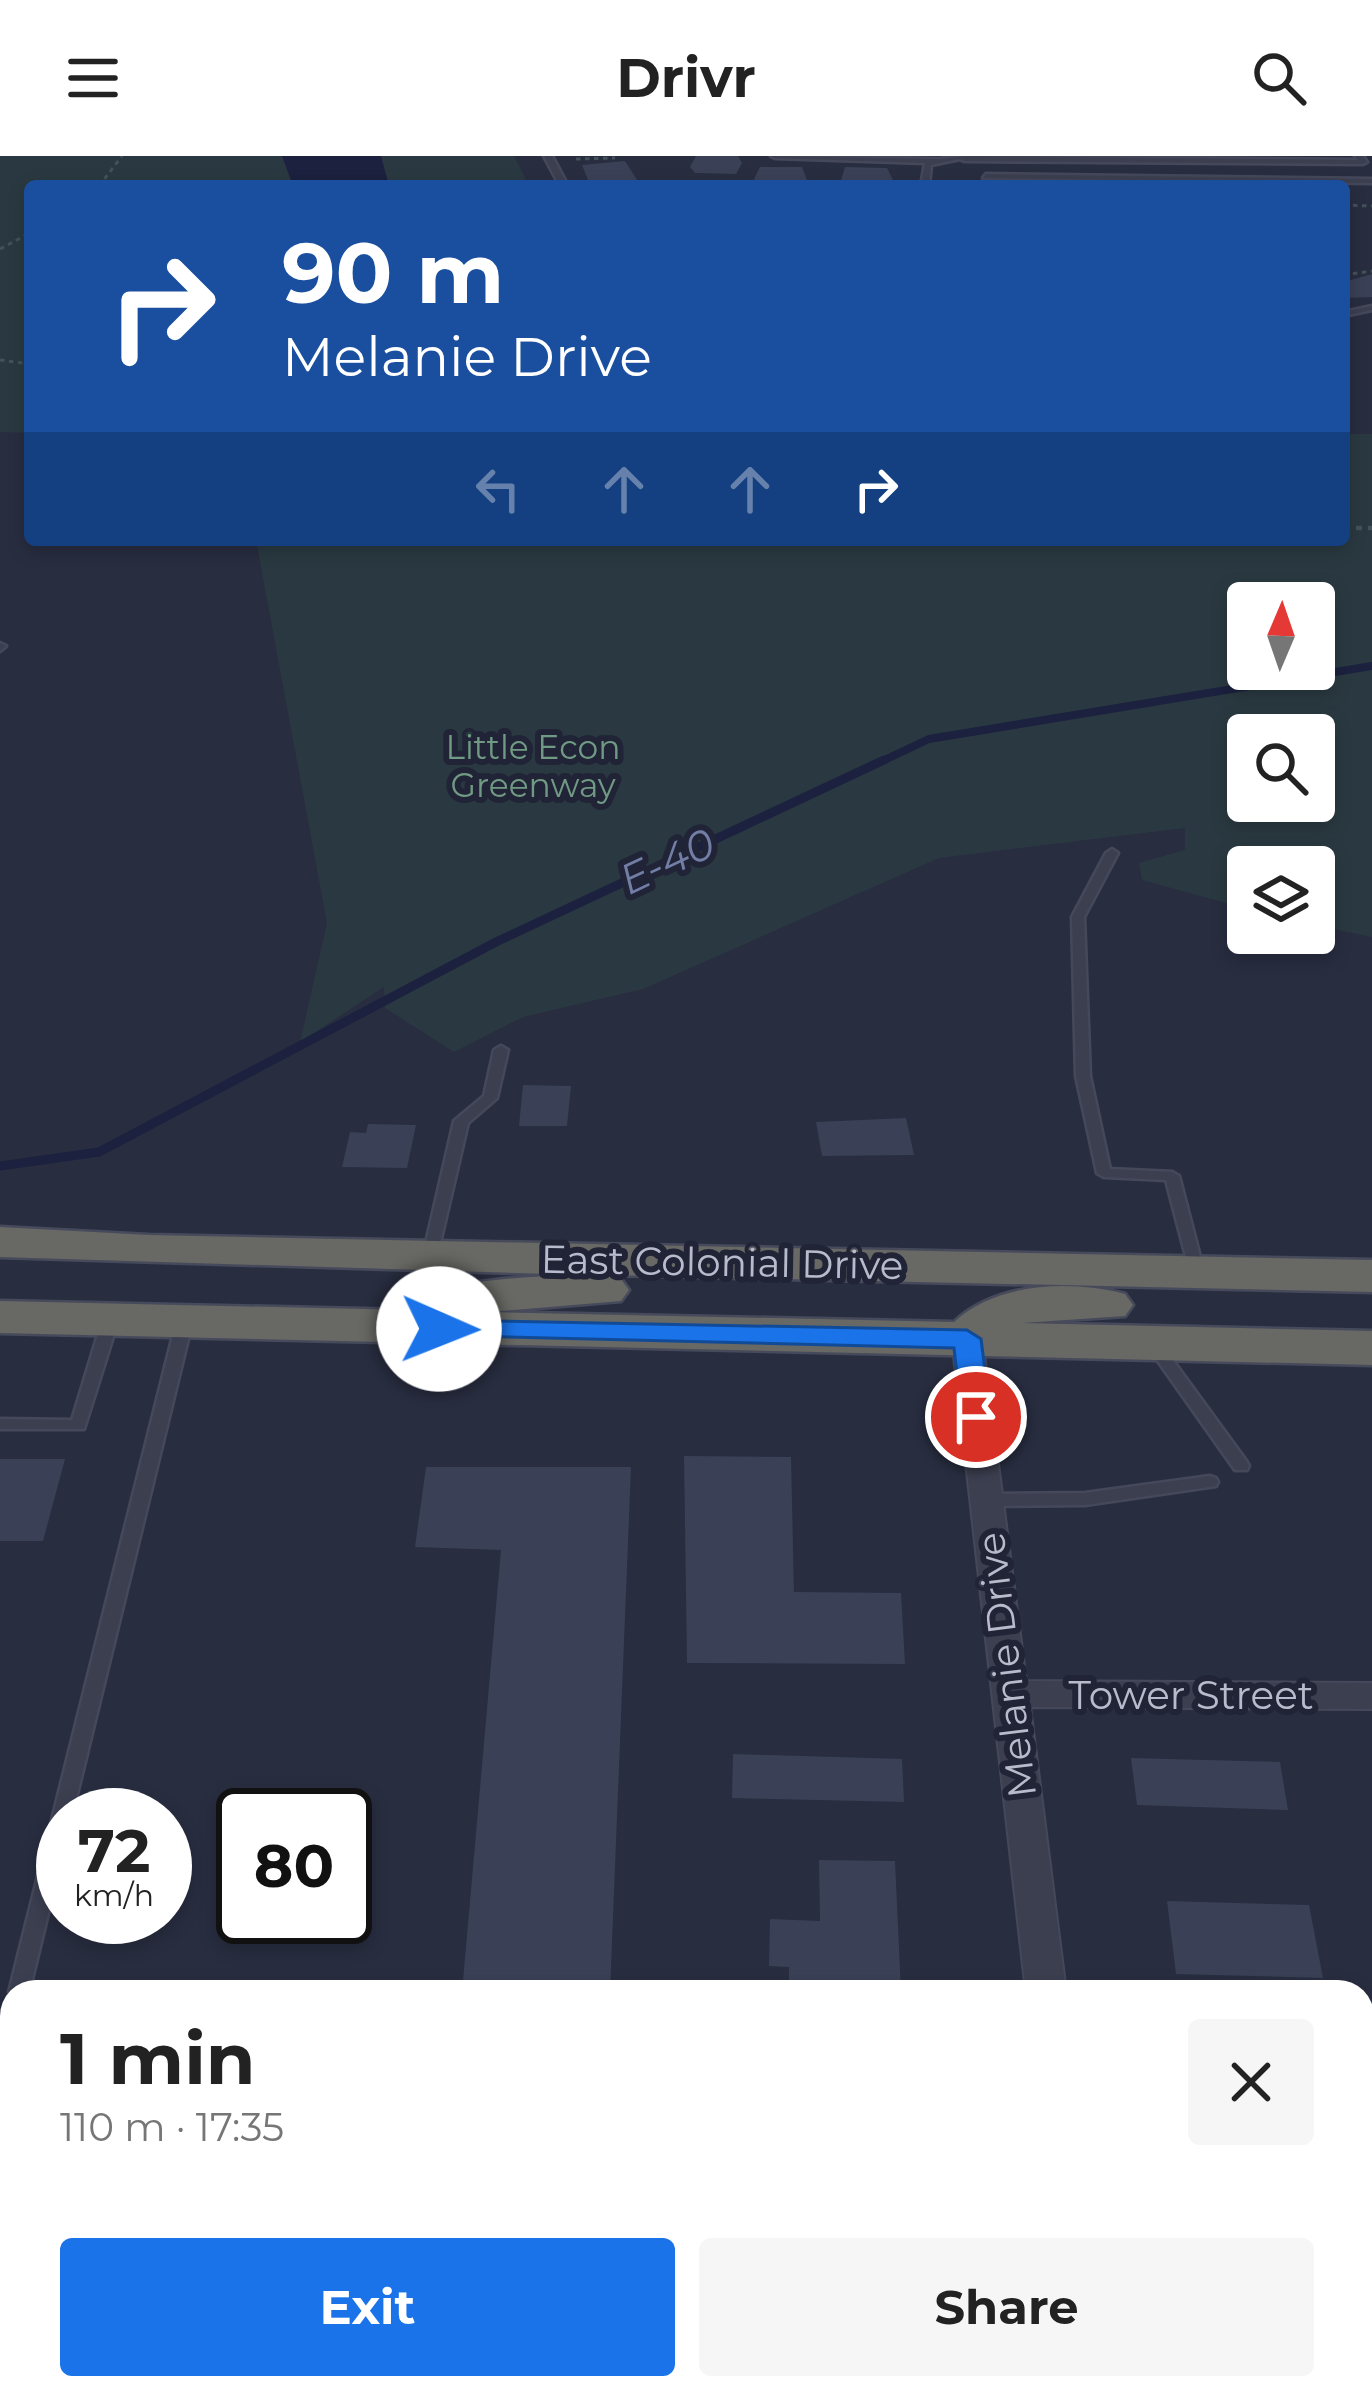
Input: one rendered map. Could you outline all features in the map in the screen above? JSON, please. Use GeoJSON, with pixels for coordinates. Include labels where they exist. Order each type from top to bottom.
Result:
{"type":"FeatureCollection","features":[{"type":"Feature","properties":{"kind":"highway","name":"East Colonial Drive"},"geometry":{"type":"LineString","coordinates":[[0,1242],[1372,1276]]}},
{"type":"Feature","properties":{"kind":"highway"},"geometry":{"type":"LineString","coordinates":[[312,1326],[504,1293],[606,1290],[631,1279],[642,1260]]}},
{"type":"Feature","properties":{"kind":"highway"},"geometry":{"type":"LineString","coordinates":[[967,1339],[988,1315],[1022,1304],[1123,1305],[1260,1273]]}},
{"type":"Feature","properties":{"kind":"highway","name":"East Colonial Drive"},"geometry":{"type":"LineString","coordinates":[[0,1317],[1372,1348]]}},
{"type":"Feature","properties":{"kind":"street","name":"Melanie Drive"},"geometry":{"type":"LineString","coordinates":[[967,1339],[1045,1980]]}},
{"type":"Feature","properties":{"kind":"street","name":"Tower Street"},"geometry":{"type":"LineString","coordinates":[[1009,1694],[1372,1696]]}},
{"type":"Feature","properties":{"kind":"lane"},"geometry":{"type":"LineString","coordinates":[[776,156],[1363,162],[1359,156]]}},
{"type":"Feature","properties":{"kind":"lane"},"geometry":{"type":"LineString","coordinates":[[924,180],[923,170],[935,161]]}},
{"type":"Feature","properties":{"kind":"lane"},"geometry":{"type":"LineString","coordinates":[[986,176],[1100,180]]}},
{"type":"Feature","properties":{"kind":"lane"},"geometry":{"type":"LineString","coordinates":[[1112,853],[1078,917],[1083,1076],[1104,1173],[1172,1176],[1197,1272]]}},
{"type":"Feature","properties":{"kind":"lane"},"geometry":{"type":"LineString","coordinates":[[430,1256],[460,1121],[490,1098],[501,1050]]}},
{"type":"Feature","properties":{"kind":"lane"},"geometry":{"type":"LineString","coordinates":[[0,1424],[78,1425],[110,1321]]}},
{"type":"Feature","properties":{"kind":"lane"},"geometry":{"type":"LineString","coordinates":[[22,1980],[184,1323]]}},
{"type":"Feature","properties":{"kind":"lane"},"geometry":{"type":"LineString","coordinates":[[1153,1343],[1241,1466]]}},
{"type":"Feature","properties":{"kind":"lane"},"geometry":{"type":"LineString","coordinates":[[986,1500],[1084,1499],[1210,1482]]}},
{"type":"Feature","properties":{"kind":"path"},"geometry":{"type":"LineString","coordinates":[[574,156],[577,161],[615,158]]}},
{"type":"Feature","properties":{"kind":"green space"},"geometry":{"type":"Polygon","coordinates":[[[0,156],[514,156],[526,180],[24,180],[24,433],[0,432],[0,156]]]}},
{"type":"Feature","properties":{"kind":"green space","name":"Little Econ Greenway"},"geometry":{"type":"Polygon","coordinates":[[[1350,434],[1372,434],[1372,937],[1335,929],[1335,846],[1227,846],[1227,903],[1142,880],[1139,863],[1185,850],[1185,828],[939,858],[643,989],[523,1017],[454,1052],[385,1008],[384,987],[300,1042],[327,923],[257,546],[1350,546],[1350,434]]]}},
{"type":"Feature","properties":{"kind":"water"},"geometry":{"type":"Polygon","coordinates":[[[282,156],[381,156],[387,180],[291,180],[282,156]]]}},
{"type":"Feature","properties":{"kind":"building"},"geometry":{"type":"Polygon","coordinates":[[[696,156],[738,156],[742,163],[736,174],[695,173],[690,167],[696,156]]]}},
{"type":"Feature","properties":{"kind":"building"},"geometry":{"type":"Polygon","coordinates":[[[625,161],[637,180],[588,180],[582,165],[625,161]]]}},
{"type":"Feature","properties":{"kind":"building"},"geometry":{"type":"Polygon","coordinates":[[[760,167],[802,167],[807,180],[755,180],[760,167]]]}},
{"type":"Feature","properties":{"kind":"building"},"geometry":{"type":"Polygon","coordinates":[[[845,167],[887,168],[893,180],[841,180],[845,167]]]}},
{"type":"Feature","properties":{"kind":"building"},"geometry":{"type":"Polygon","coordinates":[[[1372,274],[1372,297],[1350,298],[1350,280],[1372,274]]]}},
{"type":"Feature","properties":{"kind":"building"},"geometry":{"type":"Polygon","coordinates":[[[523,1085],[571,1086],[567,1126],[519,1126],[523,1085]]]}},
{"type":"Feature","properties":{"kind":"building"},"geometry":{"type":"Polygon","coordinates":[[[906,1118],[914,1155],[822,1156],[816,1122],[906,1118]]]}},
{"type":"Feature","properties":{"kind":"building"},"geometry":{"type":"Polygon","coordinates":[[[368,1124],[416,1125],[407,1168],[342,1167],[350,1132],[366,1133],[368,1124]]]}},
{"type":"Feature","properties":{"kind":"building"},"geometry":{"type":"Polygon","coordinates":[[[684,1456],[791,1457],[794,1592],[901,1593],[905,1664],[687,1663],[684,1456]]]}},
{"type":"Feature","properties":{"kind":"building"},"geometry":{"type":"Polygon","coordinates":[[[0,1459],[65,1459],[43,1541],[0,1541],[0,1459]]]}},
{"type":"Feature","properties":{"kind":"building"},"geometry":{"type":"Polygon","coordinates":[[[426,1467],[631,1467],[610,1980],[463,1980],[501,1550],[415,1547],[426,1467]]]}},
{"type":"Feature","properties":{"kind":"building"},"geometry":{"type":"Polygon","coordinates":[[[733,1754],[902,1759],[904,1802],[732,1798],[733,1754]]]}},
{"type":"Feature","properties":{"kind":"building"},"geometry":{"type":"Polygon","coordinates":[[[1131,1758],[1280,1762],[1288,1810],[1137,1805],[1131,1758]]]}},
{"type":"Feature","properties":{"kind":"building"},"geometry":{"type":"Polygon","coordinates":[[[819,1860],[895,1861],[900,1980],[789,1980],[789,1967],[769,1966],[770,1919],[820,1921],[819,1860]]]}},
{"type":"Feature","properties":{"kind":"building"},"geometry":{"type":"Polygon","coordinates":[[[1167,1901],[1309,1905],[1323,1978],[1176,1974],[1167,1901]]]}},
{"type":"Feature","properties":{"kind":"waterway","name":"E-40"},"geometry":{"type":"LineString","coordinates":[[878,763],[929,739],[1372,666]]}},
{"type":"Feature","properties":{"kind":"waterway","name":"E-40"},"geometry":{"type":"LineString","coordinates":[[0,1166],[99,1152],[496,942],[884,760]]}},
{"type":"Feature","properties":{"kind":"route"},"geometry":{"type":"LineString","coordinates":[[439,1329],[967,1339],[976,1417]]}}]}
